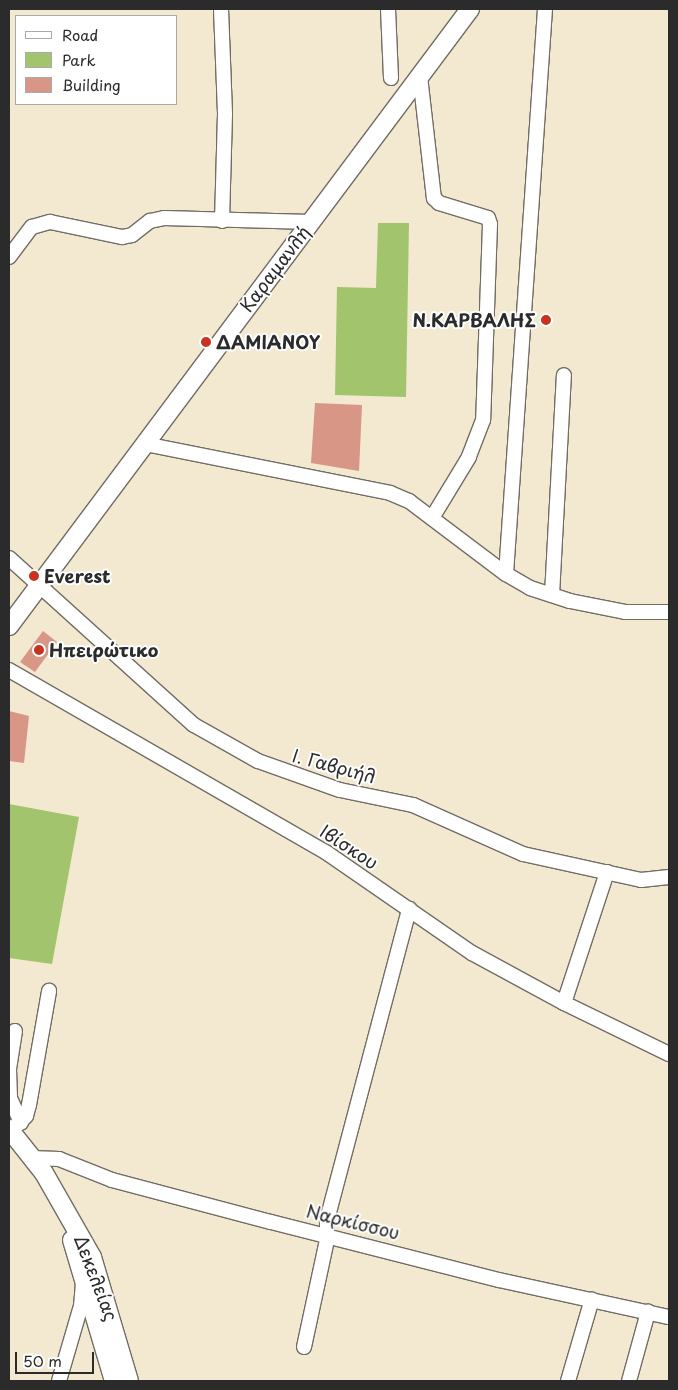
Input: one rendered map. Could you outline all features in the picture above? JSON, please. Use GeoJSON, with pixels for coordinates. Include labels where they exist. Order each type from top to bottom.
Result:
{"type":"FeatureCollection","features":[{"type":"Feature","properties":{"kind":"main road","name":"Καραμανλή"},"geometry":{"type":"LineString","coordinates":[[9,626],[470,9]]}},
{"type":"Feature","properties":{"kind":"main road","name":"Δεκελείας"},"geometry":{"type":"LineString","coordinates":[[12,1130],[30,1158],[69,1230],[84,1274],[114,1381]]}},
{"type":"Feature","properties":{"kind":"main road","name":"Δεκελείας"},"geometry":{"type":"LineString","coordinates":[[30,1158],[44,1173],[92,1257],[130,1381]]}},
{"type":"Feature","properties":{"kind":"street"},"geometry":{"type":"LineString","coordinates":[[221,9],[225,114],[222,221]]}},
{"type":"Feature","properties":{"kind":"street"},"geometry":{"type":"LineString","coordinates":[[388,9],[391,78]]}},
{"type":"Feature","properties":{"kind":"street"},"geometry":{"type":"LineString","coordinates":[[506,574],[545,9]]}},
{"type":"Feature","properties":{"kind":"street"},"geometry":{"type":"LineString","coordinates":[[420,76],[434,198],[439,203],[488,218],[490,224],[483,420],[470,457],[432,518]]}},
{"type":"Feature","properties":{"kind":"street"},"geometry":{"type":"LineString","coordinates":[[9,257],[32,227],[50,222],[122,237],[132,235],[156,219],[310,222]]}},
{"type":"Feature","properties":{"kind":"street"},"geometry":{"type":"LineString","coordinates":[[552,595],[564,375]]}},
{"type":"Feature","properties":{"kind":"street"},"geometry":{"type":"LineString","coordinates":[[145,444],[390,493],[409,501],[506,574],[530,588],[625,612],[669,612]]}},
{"type":"Feature","properties":{"kind":"street","name":"Ι. Γαβριήλ"},"geometry":{"type":"LineString","coordinates":[[9,558],[194,725],[258,761],[340,790],[413,806],[514,851],[641,880],[669,878]]}},
{"type":"Feature","properties":{"kind":"street","name":"Ιβίσκου"},"geometry":{"type":"LineString","coordinates":[[9,670],[327,853],[472,953],[564,1003],[669,1054]]}},
{"type":"Feature","properties":{"kind":"street"},"geometry":{"type":"LineString","coordinates":[[564,1003],[607,872]]}},
{"type":"Feature","properties":{"kind":"street"},"geometry":{"type":"LineString","coordinates":[[304,1347],[327,1234],[327,1220],[351,1122],[409,909]]}},
{"type":"Feature","properties":{"kind":"street"},"geometry":{"type":"LineString","coordinates":[[12,1130],[29,1105],[49,991]]}},
{"type":"Feature","properties":{"kind":"street"},"geometry":{"type":"LineString","coordinates":[[12,1130],[9,1068],[15,1031]]}},
{"type":"Feature","properties":{"kind":"street","name":"Ναρκίσσου"},"geometry":{"type":"LineString","coordinates":[[30,1158],[59,1159],[112,1180],[327,1234],[499,1280],[669,1317]]}},
{"type":"Feature","properties":{"kind":"street"},"geometry":{"type":"LineString","coordinates":[[59,1381],[81,1306],[84,1274]]}},
{"type":"Feature","properties":{"kind":"street"},"geometry":{"type":"LineString","coordinates":[[568,1381],[592,1300]]}},
{"type":"Feature","properties":{"kind":"street"},"geometry":{"type":"LineString","coordinates":[[630,1381],[648,1312]]}},
{"type":"Feature","properties":{"kind":"green space"},"geometry":{"type":"Polygon","coordinates":[[[378,223],[409,223],[406,397],[335,395],[337,287],[376,288],[378,223]]]}},
{"type":"Feature","properties":{"kind":"green space"},"geometry":{"type":"Polygon","coordinates":[[[9,804],[79,817],[52,964],[9,958],[9,804]]]}},
{"type":"Feature","properties":{"kind":"building"},"geometry":{"type":"Polygon","coordinates":[[[315,403],[362,405],[359,471],[311,463],[315,403]]]}},
{"type":"Feature","properties":{"kind":"building"},"geometry":{"type":"Polygon","coordinates":[[[43,631],[57,642],[35,672],[20,662],[43,631]]]}},
{"type":"Feature","properties":{"kind":"building"},"geometry":{"type":"Polygon","coordinates":[[[9,711],[29,716],[24,763],[9,761],[9,711]]]}},
{"type":"Feature","properties":{"kind":"place","name":"Ν.ΚΑΡΒΑΛΗΣ"},"geometry":{"type":"Point","coordinates":[546,320]}},
{"type":"Feature","properties":{"kind":"place","name":"ΔΑΜΙΑΝΟΥ"},"geometry":{"type":"Point","coordinates":[206,342]}},
{"type":"Feature","properties":{"kind":"place","name":"Everest"},"geometry":{"type":"Point","coordinates":[34,576]}},
{"type":"Feature","properties":{"kind":"place","name":"Ηπειρώτικο"},"geometry":{"type":"Point","coordinates":[39,650]}}]}
